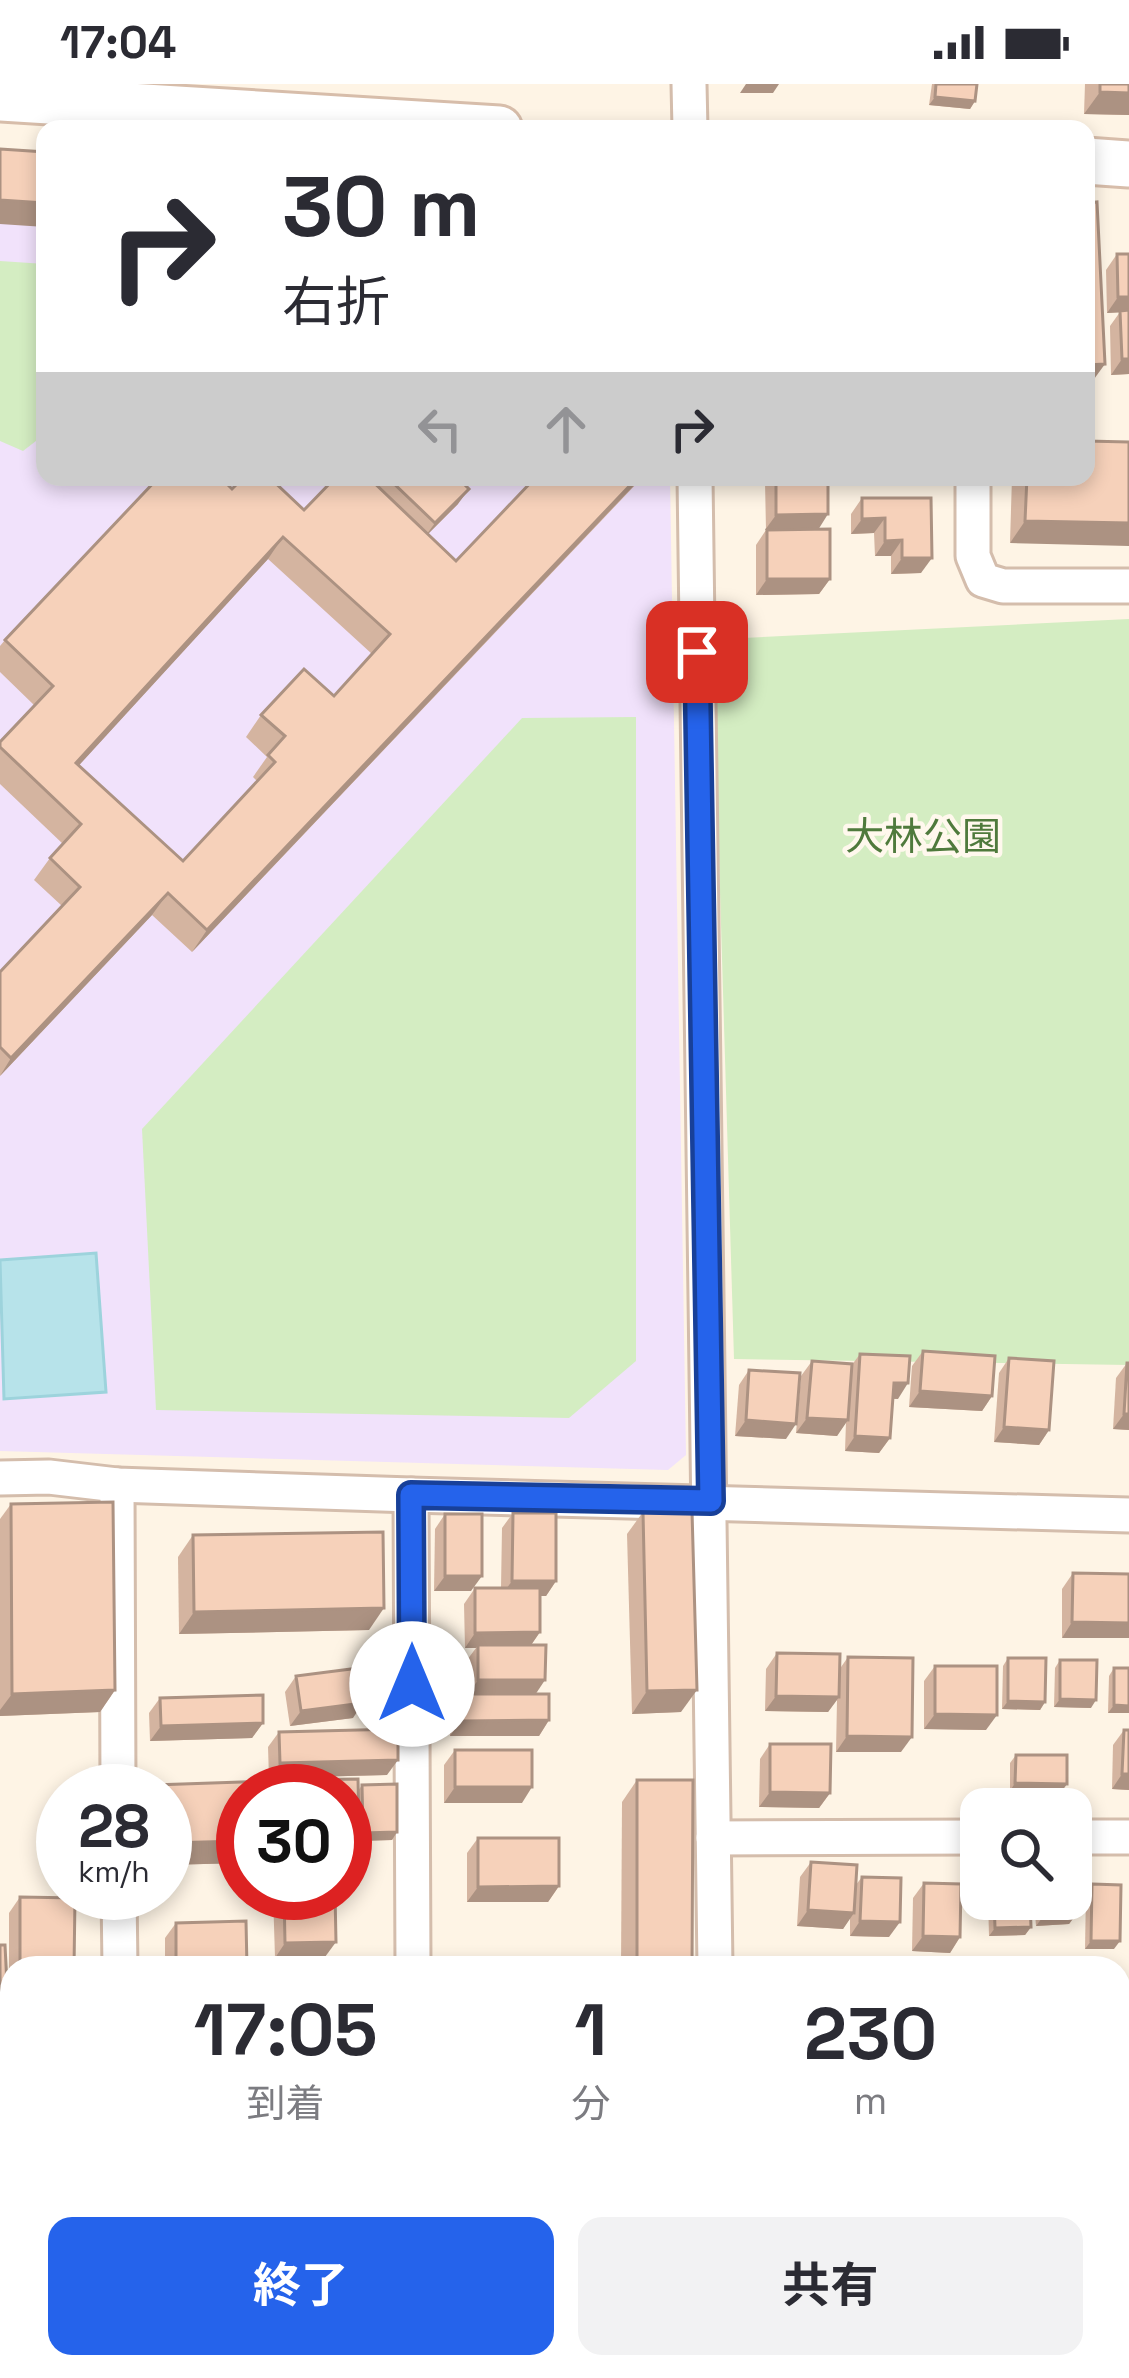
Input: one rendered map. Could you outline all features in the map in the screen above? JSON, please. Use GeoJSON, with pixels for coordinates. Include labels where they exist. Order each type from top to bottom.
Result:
{"type":"FeatureCollection","features":[{"type":"Feature","properties":{"kind":"street"},"geometry":{"type":"LineString","coordinates":[[689,84],[690,120]]}},
{"type":"Feature","properties":{"kind":"street"},"geometry":{"type":"LineString","coordinates":[[0,98],[72,94],[389,120]]}},
{"type":"Feature","properties":{"kind":"street"},"geometry":{"type":"LineString","coordinates":[[1095,162],[1129,164]]}},
{"type":"Feature","properties":{"kind":"street"},"geometry":{"type":"LineString","coordinates":[[695,486],[715,1956]]}},
{"type":"Feature","properties":{"kind":"street"},"geometry":{"type":"LineString","coordinates":[[973,486],[973,556],[982,580],[1003,586],[1129,586]]}},
{"type":"Feature","properties":{"kind":"street"},"geometry":{"type":"LineString","coordinates":[[0,1478],[1129,1515]]}},
{"type":"Feature","properties":{"kind":"street"},"geometry":{"type":"LineString","coordinates":[[117,1485],[118,1764]]}},
{"type":"Feature","properties":{"kind":"street"},"geometry":{"type":"LineString","coordinates":[[411,1495],[413,1956]]}},
{"type":"Feature","properties":{"kind":"street"},"geometry":{"type":"LineString","coordinates":[[713,1838],[960,1837]]}},
{"type":"Feature","properties":{"kind":"street"},"geometry":{"type":"LineString","coordinates":[[1092,1837],[1129,1837]]}},
{"type":"Feature","properties":{"kind":"street"},"geometry":{"type":"LineString","coordinates":[[119,1920],[119,1956]]}},
{"type":"Feature","properties":{"kind":"shaded area"},"geometry":{"type":"Polygon","coordinates":[[[0,151],[36,153],[36,486],[670,486],[686,1455],[668,1470],[0,1451],[0,151]]]}},
{"type":"Feature","properties":{"kind":"green space"},"geometry":{"type":"Polygon","coordinates":[[[0,261],[36,263],[36,441],[23,451],[0,441],[0,261]]]}},
{"type":"Feature","properties":{"kind":"green space","name":"大林公園"},"geometry":{"type":"Polygon","coordinates":[[[1129,619],[1129,1365],[734,1359],[715,724],[723,639],[1129,619]]]}},
{"type":"Feature","properties":{"kind":"green space"},"geometry":{"type":"Polygon","coordinates":[[[636,717],[636,1361],[569,1418],[156,1410],[142,1129],[522,718],[636,717]]]}},
{"type":"Feature","properties":{"kind":"water"},"geometry":{"type":"Polygon","coordinates":[[[96,1253],[106,1392],[4,1399],[0,1260],[96,1253]]]}},
{"type":"Feature","properties":{"kind":"building"},"geometry":{"type":"Polygon","coordinates":[[[936,84],[977,84],[975,101],[935,97],[936,84]]]}},
{"type":"Feature","properties":{"kind":"building"},"geometry":{"type":"Polygon","coordinates":[[[1100,84],[1129,84],[1129,93],[1100,92],[1100,84]]]}},
{"type":"Feature","properties":{"kind":"building"},"geometry":{"type":"Polygon","coordinates":[[[0,149],[36,151],[36,202],[0,200],[0,149]]]}},
{"type":"Feature","properties":{"kind":"building"},"geometry":{"type":"Polygon","coordinates":[[[1095,202],[1105,364],[1095,365],[1095,202]]]}},
{"type":"Feature","properties":{"kind":"building"},"geometry":{"type":"Polygon","coordinates":[[[1117,254],[1129,254],[1129,297],[1118,297],[1117,254]]]}},
{"type":"Feature","properties":{"kind":"building"},"geometry":{"type":"Polygon","coordinates":[[[1129,310],[1129,359],[1122,359],[1120,311],[1129,310]]]}},
{"type":"Feature","properties":{"kind":"building"},"geometry":{"type":"Polygon","coordinates":[[[1095,441],[1129,442],[1129,523],[1025,521],[1027,486],[1095,486],[1095,441]]]}},
{"type":"Feature","properties":{"kind":"building"},"geometry":{"type":"Polygon","coordinates":[[[150,486],[279,486],[304,510],[327,486],[377,486],[456,561],[527,486],[629,486],[207,930],[168,893],[11,1058],[0,1047],[0,972],[80,887],[50,858],[81,824],[0,747],[53,686],[5,640],[150,486]],[[283,537],[76,763],[183,861],[275,762],[268,755],[285,736],[261,715],[304,669],[334,696],[390,634],[283,537]]]}},
{"type":"Feature","properties":{"kind":"building"},"geometry":{"type":"Polygon","coordinates":[[[396,486],[466,486],[469,489],[435,523],[396,486]]]}},
{"type":"Feature","properties":{"kind":"building"},"geometry":{"type":"Polygon","coordinates":[[[776,486],[828,486],[828,514],[776,515],[776,486]]]}},
{"type":"Feature","properties":{"kind":"building"},"geometry":{"type":"Polygon","coordinates":[[[862,498],[931,498],[932,558],[902,558],[902,540],[885,541],[885,518],[862,519],[862,498]]]}},
{"type":"Feature","properties":{"kind":"building"},"geometry":{"type":"Polygon","coordinates":[[[830,529],[830,579],[767,579],[767,530],[830,529]]]}},
{"type":"Feature","properties":{"kind":"building"},"geometry":{"type":"Polygon","coordinates":[[[923,1351],[995,1356],[992,1396],[920,1391],[923,1351]]]}},
{"type":"Feature","properties":{"kind":"building"},"geometry":{"type":"Polygon","coordinates":[[[860,1354],[910,1356],[908,1383],[894,1383],[890,1438],[855,1436],[860,1354]]]}},
{"type":"Feature","properties":{"kind":"building"},"geometry":{"type":"Polygon","coordinates":[[[1009,1358],[1054,1361],[1049,1430],[1004,1427],[1009,1358]]]}},
{"type":"Feature","properties":{"kind":"building"},"geometry":{"type":"Polygon","coordinates":[[[812,1361],[852,1364],[848,1420],[807,1418],[812,1361]]]}},
{"type":"Feature","properties":{"kind":"building"},"geometry":{"type":"Polygon","coordinates":[[[1127,1363],[1129,1414],[1124,1414],[1127,1363]]]}},
{"type":"Feature","properties":{"kind":"building"},"geometry":{"type":"Polygon","coordinates":[[[749,1370],[800,1373],[796,1424],[746,1420],[749,1370]]]}},
{"type":"Feature","properties":{"kind":"building"},"geometry":{"type":"Polygon","coordinates":[[[113,1502],[115,1690],[12,1694],[11,1504],[113,1502]]]}},
{"type":"Feature","properties":{"kind":"building"},"geometry":{"type":"Polygon","coordinates":[[[692,1511],[697,1690],[647,1691],[643,1512],[692,1511]]]}},
{"type":"Feature","properties":{"kind":"building"},"geometry":{"type":"Polygon","coordinates":[[[513,1513],[556,1513],[556,1581],[512,1581],[513,1513]]]}},
{"type":"Feature","properties":{"kind":"building"},"geometry":{"type":"Polygon","coordinates":[[[445,1514],[482,1514],[482,1576],[445,1576],[445,1514]]]}},
{"type":"Feature","properties":{"kind":"building"},"geometry":{"type":"Polygon","coordinates":[[[383,1532],[384,1608],[194,1612],[193,1535],[383,1532]]]}},
{"type":"Feature","properties":{"kind":"building"},"geometry":{"type":"Polygon","coordinates":[[[1073,1573],[1129,1574],[1129,1623],[1072,1622],[1073,1573]]]}},
{"type":"Feature","properties":{"kind":"building"},"geometry":{"type":"Polygon","coordinates":[[[475,1588],[540,1588],[540,1632],[475,1633],[475,1588]]]}},
{"type":"Feature","properties":{"kind":"building"},"geometry":{"type":"Polygon","coordinates":[[[478,1645],[546,1645],[545,1680],[478,1680],[478,1645]]]}},
{"type":"Feature","properties":{"kind":"building"},"geometry":{"type":"Polygon","coordinates":[[[777,1653],[840,1654],[839,1697],[776,1696],[777,1653]]]}},
{"type":"Feature","properties":{"kind":"building"},"geometry":{"type":"Polygon","coordinates":[[[848,1657],[913,1658],[912,1737],[847,1736],[848,1657]]]}},
{"type":"Feature","properties":{"kind":"building"},"geometry":{"type":"Polygon","coordinates":[[[1008,1658],[1046,1658],[1045,1702],[1008,1701],[1008,1658]]]}},
{"type":"Feature","properties":{"kind":"building"},"geometry":{"type":"Polygon","coordinates":[[[1060,1660],[1097,1660],[1096,1700],[1060,1699],[1060,1660]]]}},
{"type":"Feature","properties":{"kind":"building"},"geometry":{"type":"Polygon","coordinates":[[[935,1666],[997,1666],[997,1715],[935,1714],[935,1666]]]}},
{"type":"Feature","properties":{"kind":"building"},"geometry":{"type":"Polygon","coordinates":[[[359,1668],[363,1703],[301,1711],[296,1676],[359,1668]]]}},
{"type":"Feature","properties":{"kind":"building"},"geometry":{"type":"Polygon","coordinates":[[[1114,1668],[1129,1668],[1129,1706],[1114,1705],[1114,1668]]]}},
{"type":"Feature","properties":{"kind":"building"},"geometry":{"type":"Polygon","coordinates":[[[461,1694],[549,1694],[549,1720],[461,1721],[461,1694]]]}},
{"type":"Feature","properties":{"kind":"building"},"geometry":{"type":"Polygon","coordinates":[[[263,1695],[263,1723],[161,1726],[160,1698],[263,1695]]]}},
{"type":"Feature","properties":{"kind":"building"},"geometry":{"type":"Polygon","coordinates":[[[398,1729],[398,1760],[280,1763],[279,1732],[398,1729]]]}},
{"type":"Feature","properties":{"kind":"building"},"geometry":{"type":"Polygon","coordinates":[[[1124,1730],[1129,1730],[1129,1774],[1122,1774],[1124,1730]]]}},
{"type":"Feature","properties":{"kind":"building"},"geometry":{"type":"Polygon","coordinates":[[[770,1744],[831,1744],[830,1793],[770,1792],[770,1744]]]}},
{"type":"Feature","properties":{"kind":"building"},"geometry":{"type":"Polygon","coordinates":[[[455,1750],[532,1750],[532,1787],[455,1787],[455,1750]]]}},
{"type":"Feature","properties":{"kind":"building"},"geometry":{"type":"Polygon","coordinates":[[[1016,1755],[1067,1755],[1067,1784],[1015,1783],[1016,1755]]]}},
{"type":"Feature","properties":{"kind":"building"},"geometry":{"type":"Polygon","coordinates":[[[637,1780],[693,1780],[692,1956],[637,1956],[637,1780]]]}},
{"type":"Feature","properties":{"kind":"building"},"geometry":{"type":"Polygon","coordinates":[[[216,1783],[216,1842],[192,1842],[192,1784],[216,1783]]]}},
{"type":"Feature","properties":{"kind":"building"},"geometry":{"type":"Polygon","coordinates":[[[397,1784],[397,1832],[372,1833],[372,1785],[397,1784]]]}},
{"type":"Feature","properties":{"kind":"building"},"geometry":{"type":"Polygon","coordinates":[[[478,1838],[559,1838],[559,1886],[478,1887],[478,1838]]]}},
{"type":"Feature","properties":{"kind":"building"},"geometry":{"type":"Polygon","coordinates":[[[811,1862],[857,1865],[854,1913],[808,1910],[811,1862]]]}},
{"type":"Feature","properties":{"kind":"building"},"geometry":{"type":"Polygon","coordinates":[[[862,1877],[901,1878],[900,1922],[860,1921],[862,1877]]]}},
{"type":"Feature","properties":{"kind":"building"},"geometry":{"type":"Polygon","coordinates":[[[924,1883],[960,1884],[960,1937],[923,1936],[924,1883]]]}},
{"type":"Feature","properties":{"kind":"building"},"geometry":{"type":"Polygon","coordinates":[[[1092,1884],[1121,1885],[1120,1941],[1091,1941],[1092,1884]]]}},
{"type":"Feature","properties":{"kind":"building"},"geometry":{"type":"Polygon","coordinates":[[[20,1897],[36,1897],[36,1920],[75,1920],[74,1956],[20,1956],[20,1897]]]}},
{"type":"Feature","properties":{"kind":"building"},"geometry":{"type":"Polygon","coordinates":[[[285,1920],[336,1920],[336,1942],[285,1943],[285,1920]]]}},
{"type":"Feature","properties":{"kind":"building"},"geometry":{"type":"Polygon","coordinates":[[[995,1920],[1031,1920],[1031,1927],[995,1928],[995,1920]]]}},
{"type":"Feature","properties":{"kind":"building"},"geometry":{"type":"Polygon","coordinates":[[[246,1921],[247,1956],[176,1956],[176,1923],[246,1921]]]}},
{"type":"Feature","properties":{"kind":"route"},"geometry":{"type":"LineString","coordinates":[[412,1684],[411,1495],[711,1501],[697,652]]}}]}
